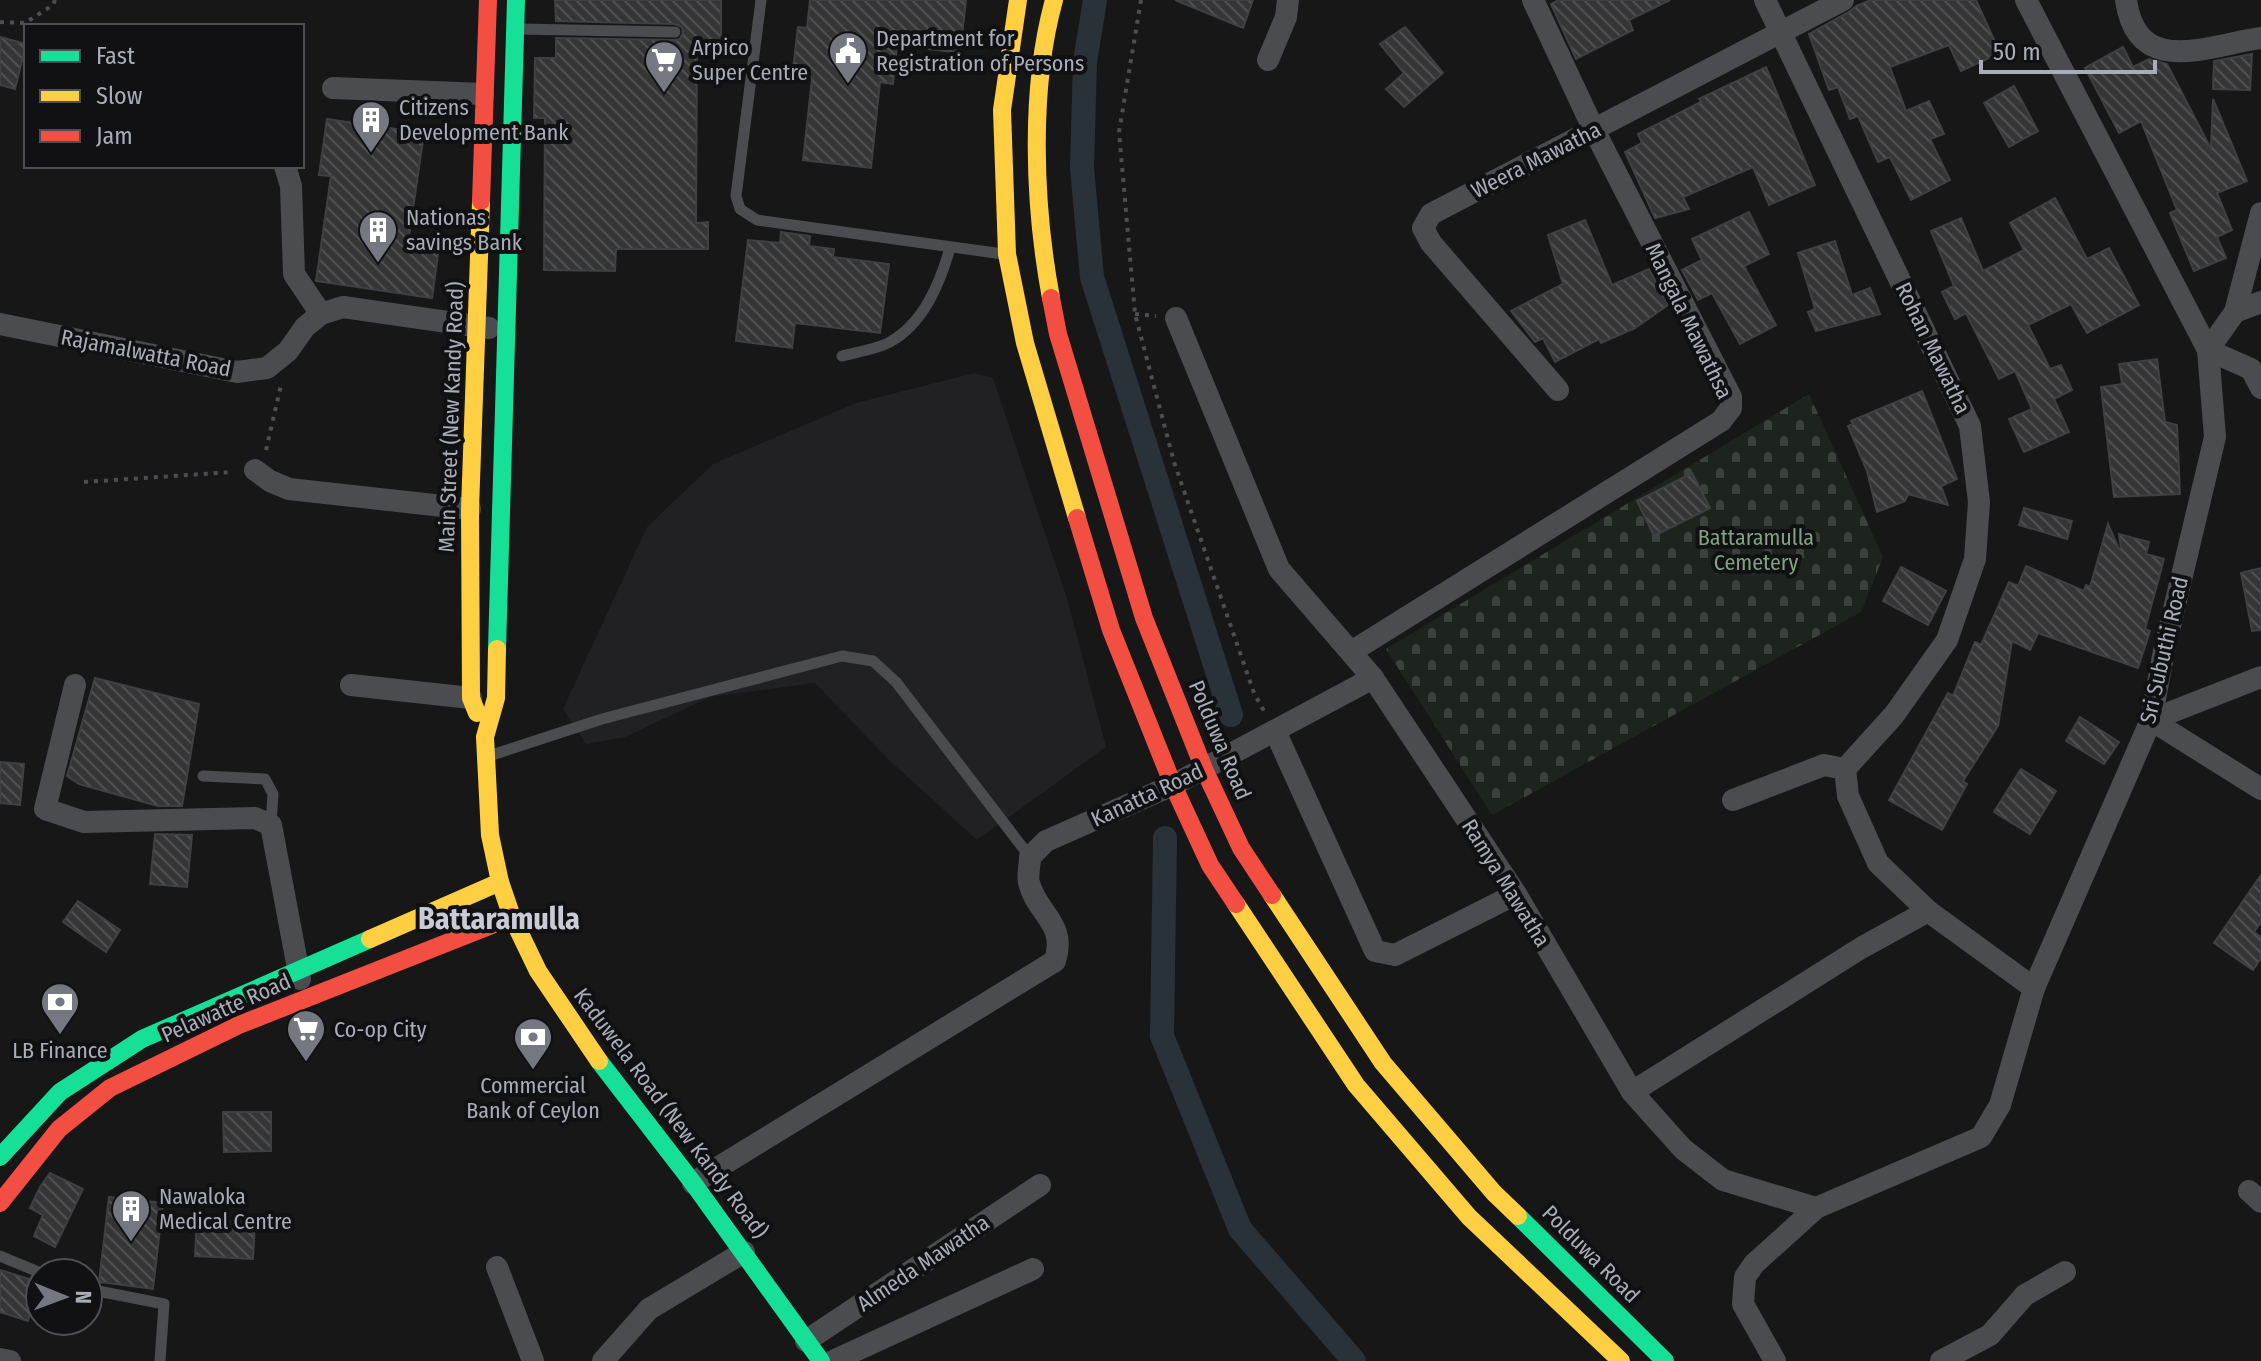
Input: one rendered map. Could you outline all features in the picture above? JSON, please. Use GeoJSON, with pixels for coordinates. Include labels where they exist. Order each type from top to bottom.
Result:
{"type":"FeatureCollection","features":[{"type":"Feature","properties":{"kind":"main road","name":"Main Street (New Kandy Road)"},"geometry":{"type":"LineString","coordinates":[[485,737],[471,698],[470,509],[488,0]]}},
{"type":"Feature","properties":{"kind":"main road","name":"Main Street (New Kandy Road)"},"geometry":{"type":"LineString","coordinates":[[500,882],[490,835],[485,737],[496,698],[516,0]]}},
{"type":"Feature","properties":{"kind":"main road","name":"Polduwa Road"},"geometry":{"type":"LineString","coordinates":[[1018,0],[1002,110],[1024,252],[1058,334],[1144,618],[1204,769],[1241,848],[1383,1063],[1494,1193],[1665,1361]]}},
{"type":"Feature","properties":{"kind":"main road","name":"Polduwa Road"},"geometry":{"type":"LineString","coordinates":[[1054,0],[1048,22],[1037,111],[1024,252],[1025,343],[1111,630],[1173,785],[1210,865],[1356,1085],[1469,1217],[1621,1361]]}},
{"type":"Feature","properties":{"kind":"main road"},"geometry":{"type":"LineString","coordinates":[[441,909],[474,868],[490,835]]}},
{"type":"Feature","properties":{"kind":"main road","name":"Pelawatte Road"},"geometry":{"type":"LineString","coordinates":[[0,1157],[60,1092],[142,1039],[500,882]]}},
{"type":"Feature","properties":{"kind":"main road","name":"Kaduwela Road (New Kandy Road)"},"geometry":{"type":"LineString","coordinates":[[500,882],[512,917],[538,971],[582,1039],[693,1183],[821,1361]]}},
{"type":"Feature","properties":{"kind":"main road","name":"Pelawatte Road"},"geometry":{"type":"LineString","coordinates":[[0,1203],[59,1129],[110,1088],[239,1025],[512,917]]}},
{"type":"Feature","properties":{"kind":"main road"},"geometry":{"type":"LineString","coordinates":[[454,940],[484,947]]}},
{"type":"Feature","properties":{"kind":"main road"},"geometry":{"type":"LineString","coordinates":[[512,957],[538,971]]}},
{"type":"Feature","properties":{"kind":"street"},"geometry":{"type":"LineString","coordinates":[[1268,60],[1286,17],[1288,0]]}},
{"type":"Feature","properties":{"kind":"street","name":"Mangala Mawathsa"},"geometry":{"type":"LineString","coordinates":[[1351,652],[1721,421],[1731,408],[1731,397],[1594,130],[1533,0]]}},
{"type":"Feature","properties":{"kind":"street","name":"Rohan Mawatha"},"geometry":{"type":"LineString","coordinates":[[1765,0],[1970,426],[1979,502],[1975,559],[1947,640],[1894,715],[1845,769]]}},
{"type":"Feature","properties":{"kind":"street","name":"Weera Mawatha"},"geometry":{"type":"LineString","coordinates":[[1558,390],[1431,243],[1423,228],[1431,214],[1843,0]]}},
{"type":"Feature","properties":{"kind":"street","name":"Sri Subuthi Road"},"geometry":{"type":"LineString","coordinates":[[1816,1208],[1981,1137],[2000,1105],[2034,988],[2151,720],[2164,651],[2215,437],[2208,350],[2026,0]]}},
{"type":"Feature","properties":{"kind":"street"},"geometry":{"type":"LineString","coordinates":[[2126,0],[2129,22],[2145,44],[2158,50],[2186,50],[2261,38]]}},
{"type":"Feature","properties":{"kind":"street"},"geometry":{"type":"LineString","coordinates":[[333,88],[483,94]]}},
{"type":"Feature","properties":{"kind":"street"},"geometry":{"type":"LineString","coordinates":[[286,168],[291,186],[294,274],[321,314],[343,307],[478,328],[506,328]]}},
{"type":"Feature","properties":{"kind":"street"},"geometry":{"type":"LineString","coordinates":[[2261,213],[2235,312],[2208,350],[2251,369],[2261,388]]}},
{"type":"Feature","properties":{"kind":"street"},"geometry":{"type":"LineString","coordinates":[[2235,312],[2261,302]]}},
{"type":"Feature","properties":{"kind":"street","name":"Rajamalwatta Road"},"geometry":{"type":"LineString","coordinates":[[0,324],[237,372],[267,368],[288,351],[305,327],[321,314]]}},
{"type":"Feature","properties":{"kind":"street","name":"Ramya Mawatha"},"geometry":{"type":"LineString","coordinates":[[1176,318],[1279,569],[1373,678],[1516,894],[1632,1092],[1683,1149],[1723,1180],[1816,1208]]}},
{"type":"Feature","properties":{"kind":"street"},"geometry":{"type":"LineString","coordinates":[[255,470],[289,489],[470,509]]}},
{"type":"Feature","properties":{"kind":"street"},"geometry":{"type":"LineString","coordinates":[[2151,720],[2261,677]]}},
{"type":"Feature","properties":{"kind":"street","name":"Kanatta Road"},"geometry":{"type":"LineString","coordinates":[[1038,849],[1173,785],[1373,678]]}},
{"type":"Feature","properties":{"kind":"street"},"geometry":{"type":"LineString","coordinates":[[75,685],[45,809],[84,822],[255,818],[271,825],[304,999]]}},
{"type":"Feature","properties":{"kind":"street"},"geometry":{"type":"LineString","coordinates":[[351,685],[471,698]]}},
{"type":"Feature","properties":{"kind":"street"},"geometry":{"type":"LineString","coordinates":[[2151,720],[2261,789]]}},
{"type":"Feature","properties":{"kind":"street"},"geometry":{"type":"LineString","coordinates":[[1275,731],[1375,951],[1395,955],[1516,894]]}},
{"type":"Feature","properties":{"kind":"street"},"geometry":{"type":"LineString","coordinates":[[1733,800],[1824,765],[1845,769],[1848,796],[1878,863],[1928,911],[2034,988]]}},
{"type":"Feature","properties":{"kind":"street"},"geometry":{"type":"LineString","coordinates":[[693,1183],[1055,961],[1060,945],[1054,927],[1029,882],[1038,849]]}},
{"type":"Feature","properties":{"kind":"street"},"geometry":{"type":"LineString","coordinates":[[1632,1092],[1861,948],[1928,911]]}},
{"type":"Feature","properties":{"kind":"street","name":"Almeda Mawatha"},"geometry":{"type":"LineString","coordinates":[[806,1341],[1040,1185]]}},
{"type":"Feature","properties":{"kind":"street"},"geometry":{"type":"LineString","coordinates":[[1775,1361],[1743,1304],[1745,1277],[1754,1264],[1816,1208]]}},
{"type":"Feature","properties":{"kind":"street"},"geometry":{"type":"LineString","coordinates":[[603,1361],[649,1309],[744,1252]]}},
{"type":"Feature","properties":{"kind":"street"},"geometry":{"type":"LineString","coordinates":[[497,1267],[533,1361]]}},
{"type":"Feature","properties":{"kind":"street"},"geometry":{"type":"LineString","coordinates":[[833,1361],[1033,1269]]}},
{"type":"Feature","properties":{"kind":"street"},"geometry":{"type":"LineString","coordinates":[[1941,1361],[1990,1335],[2025,1295],[2065,1272]]}},
{"type":"Feature","properties":{"kind":"street"},"geometry":{"type":"LineString","coordinates":[[0,1359],[10,1361]]}},
{"type":"Feature","properties":{"kind":"lane"},"geometry":{"type":"LineString","coordinates":[[761,0],[736,196],[740,209],[757,220],[950,248],[1024,252]]}},
{"type":"Feature","properties":{"kind":"lane"},"geometry":{"type":"LineString","coordinates":[[515,29],[675,32]]}},
{"type":"Feature","properties":{"kind":"lane"},"geometry":{"type":"LineString","coordinates":[[842,356],[890,342],[919,316],[941,279],[950,248]]}},
{"type":"Feature","properties":{"kind":"lane"},"geometry":{"type":"LineString","coordinates":[[485,757],[602,719],[842,656],[873,661],[896,682],[1038,849]]}},
{"type":"Feature","properties":{"kind":"lane"},"geometry":{"type":"LineString","coordinates":[[203,776],[265,779],[273,794],[271,825]]}},
{"type":"Feature","properties":{"kind":"lane"},"geometry":{"type":"LineString","coordinates":[[0,1256],[24,1266]]}},
{"type":"Feature","properties":{"kind":"lane"},"geometry":{"type":"LineString","coordinates":[[104,1292],[164,1304],[160,1361]]}},
{"type":"Feature","properties":{"kind":"path"},"geometry":{"type":"LineString","coordinates":[[0,22],[25,23],[53,5],[55,0]]}},
{"type":"Feature","properties":{"kind":"path"},"geometry":{"type":"LineString","coordinates":[[1141,0],[1119,132],[1135,314],[1174,462],[1254,693],[1275,731]]}},
{"type":"Feature","properties":{"kind":"path"},"geometry":{"type":"LineString","coordinates":[[84,482],[255,470],[264,456],[288,351]]}},
{"type":"Feature","properties":{"kind":"shaded area"},"geometry":{"type":"Polygon","coordinates":[[[974,373],[993,378],[1068,602],[1106,747],[977,840],[888,759],[815,683],[710,697],[625,737],[586,744],[563,709],[647,527],[713,464],[856,403],[974,373]]]}},
{"type":"Feature","properties":{"kind":"green space","name":"Battaramulla Cemetery"},"geometry":{"type":"Polygon","coordinates":[[[1809,394],[1883,557],[1861,612],[1492,815],[1386,649],[1809,394]]]}},
{"type":"Feature","properties":{"kind":"building","name":"Arpico Super Centre"},"geometry":{"type":"Polygon","coordinates":[[[555,0],[721,0],[721,42],[697,42],[696,223],[708,222],[708,249],[616,249],[615,271],[544,270],[545,118],[534,118],[535,58],[556,58],[556,38],[675,40],[680,39],[683,33],[682,27],[675,24],[556,21],[555,0]]]}},
{"type":"Feature","properties":{"kind":"building"},"geometry":{"type":"Polygon","coordinates":[[[810,0],[966,0],[960,53],[897,45],[893,84],[880,82],[871,168],[803,160],[812,79],[792,77],[798,27],[807,28],[810,0]]]}},
{"type":"Feature","properties":{"kind":"building"},"geometry":{"type":"Polygon","coordinates":[[[1175,0],[1253,0],[1243,28],[1175,0]]]}},
{"type":"Feature","properties":{"kind":"building"},"geometry":{"type":"Polygon","coordinates":[[[1559,0],[1670,0],[1629,20],[1633,30],[1576,59],[1551,4],[1559,0]]]}},
{"type":"Feature","properties":{"kind":"building"},"geometry":{"type":"Polygon","coordinates":[[[1871,0],[1976,0],[2000,53],[1961,71],[1949,45],[1890,67],[1906,111],[1929,101],[1944,134],[1930,139],[1950,180],[1911,200],[1890,157],[1878,162],[1858,116],[1850,119],[1838,87],[1829,90],[1809,34],[1871,0]]]}},
{"type":"Feature","properties":{"kind":"building"},"geometry":{"type":"Polygon","coordinates":[[[1405,27],[1443,73],[1404,107],[1386,89],[1404,73],[1380,44],[1405,27]]]}},
{"type":"Feature","properties":{"kind":"building"},"geometry":{"type":"Polygon","coordinates":[[[0,37],[24,43],[24,52],[15,89],[0,85],[0,37]]]}},
{"type":"Feature","properties":{"kind":"building"},"geometry":{"type":"Polygon","coordinates":[[[2123,47],[2133,67],[2149,59],[2167,64],[2211,149],[2213,99],[2247,181],[2217,193],[2232,230],[2217,237],[2226,258],[2194,271],[2170,213],[2177,210],[2141,121],[2119,133],[2085,68],[2123,47]]]}},
{"type":"Feature","properties":{"kind":"building"},"geometry":{"type":"Polygon","coordinates":[[[2252,54],[2250,90],[2213,89],[2214,61],[2252,54]]]}},
{"type":"Feature","properties":{"kind":"building"},"geometry":{"type":"Polygon","coordinates":[[[1766,67],[1815,185],[1769,205],[1753,167],[1683,197],[1689,209],[1655,218],[1625,152],[1642,143],[1638,134],[1701,102],[1699,99],[1766,67]]]}},
{"type":"Feature","properties":{"kind":"building"},"geometry":{"type":"Polygon","coordinates":[[[2014,86],[2038,131],[2009,147],[1984,103],[2014,86]]]}},
{"type":"Feature","properties":{"kind":"building"},"geometry":{"type":"Polygon","coordinates":[[[327,119],[424,133],[408,243],[439,247],[432,298],[316,281],[331,176],[319,175],[327,119]]]}},
{"type":"Feature","properties":{"kind":"building"},"geometry":{"type":"Polygon","coordinates":[[[2055,198],[2087,259],[2109,248],[2139,305],[2087,333],[2071,304],[2028,325],[2050,369],[2061,365],[2072,390],[2054,399],[2069,432],[2024,452],[2009,419],[2032,409],[2015,371],[1999,379],[1966,313],[1955,319],[1942,292],[1954,286],[1931,231],[1961,218],[1983,271],[2024,250],[2010,223],[2055,198]]]}},
{"type":"Feature","properties":{"kind":"building"},"geometry":{"type":"Polygon","coordinates":[[[1749,212],[1769,254],[1744,266],[1776,325],[1740,344],[1712,293],[1698,300],[1682,270],[1702,260],[1692,239],[1749,212]]]}},
{"type":"Feature","properties":{"kind":"building"},"geometry":{"type":"Polygon","coordinates":[[[1585,220],[1612,285],[1649,269],[1668,305],[1635,328],[1601,343],[1599,339],[1555,362],[1543,338],[1535,342],[1511,311],[1563,284],[1548,235],[1585,220]]]}},
{"type":"Feature","properties":{"kind":"building"},"geometry":{"type":"Polygon","coordinates":[[[781,232],[810,236],[809,246],[834,249],[833,257],[889,264],[880,333],[795,323],[792,348],[736,341],[748,240],[780,243],[781,232]]]}},
{"type":"Feature","properties":{"kind":"building"},"geometry":{"type":"Polygon","coordinates":[[[1835,241],[1852,295],[1870,288],[1880,314],[1816,331],[1808,312],[1815,309],[1798,253],[1835,241]]]}},
{"type":"Feature","properties":{"kind":"building"},"geometry":{"type":"Polygon","coordinates":[[[2157,359],[2165,422],[2177,425],[2180,494],[2114,497],[2101,387],[2122,384],[2119,364],[2157,359]]]}},
{"type":"Feature","properties":{"kind":"building"},"geometry":{"type":"Polygon","coordinates":[[[1922,391],[1957,479],[1941,486],[1948,505],[1908,494],[1905,501],[1877,512],[1867,471],[1848,426],[1853,424],[1851,421],[1922,391]]]}},
{"type":"Feature","properties":{"kind":"building"},"geometry":{"type":"Polygon","coordinates":[[[1692,473],[1710,508],[1654,536],[1637,501],[1692,473]]]}},
{"type":"Feature","properties":{"kind":"building"},"geometry":{"type":"Polygon","coordinates":[[[2024,508],[2072,521],[2067,539],[2019,525],[2024,508]]]}},
{"type":"Feature","properties":{"kind":"building"},"geometry":{"type":"Polygon","coordinates":[[[2108,524],[2119,549],[2119,534],[2149,542],[2146,554],[2164,559],[2145,629],[2150,631],[2138,668],[2038,633],[2030,650],[2012,641],[1998,726],[1963,781],[1967,784],[1942,830],[1889,800],[1948,693],[1953,696],[1975,642],[1981,645],[2009,582],[2018,586],[2026,566],[2084,591],[2086,585],[2090,587],[2108,524]]]}},
{"type":"Feature","properties":{"kind":"building"},"geometry":{"type":"Polygon","coordinates":[[[1901,567],[1946,591],[1928,625],[1883,601],[1901,567]]]}},
{"type":"Feature","properties":{"kind":"building"},"geometry":{"type":"Polygon","coordinates":[[[2261,568],[2261,630],[2252,631],[2241,573],[2261,568]]]}},
{"type":"Feature","properties":{"kind":"building"},"geometry":{"type":"Polygon","coordinates":[[[95,678],[199,704],[182,806],[158,806],[79,784],[67,776],[95,678]]]}},
{"type":"Feature","properties":{"kind":"building"},"geometry":{"type":"Polygon","coordinates":[[[2080,717],[2119,742],[2104,764],[2066,741],[2080,717]]]}},
{"type":"Feature","properties":{"kind":"building"},"geometry":{"type":"Polygon","coordinates":[[[0,762],[24,764],[20,805],[0,803],[0,762]]]}},
{"type":"Feature","properties":{"kind":"building"},"geometry":{"type":"Polygon","coordinates":[[[2021,769],[2056,791],[2030,834],[1994,812],[2021,769]]]}},
{"type":"Feature","properties":{"kind":"building"},"geometry":{"type":"Polygon","coordinates":[[[155,834],[192,835],[187,887],[150,884],[155,834]]]}},
{"type":"Feature","properties":{"kind":"building"},"geometry":{"type":"Polygon","coordinates":[[[2261,875],[2261,922],[2254,932],[2261,937],[2261,958],[2253,970],[2214,943],[2261,875]]]}},
{"type":"Feature","properties":{"kind":"building"},"geometry":{"type":"Polygon","coordinates":[[[78,901],[120,930],[106,952],[63,922],[78,901]]]}},
{"type":"Feature","properties":{"kind":"building"},"geometry":{"type":"Polygon","coordinates":[[[223,1112],[271,1112],[271,1151],[224,1152],[223,1112]]]}},
{"type":"Feature","properties":{"kind":"building"},"geometry":{"type":"Polygon","coordinates":[[[50,1173],[83,1189],[55,1247],[34,1236],[43,1215],[30,1208],[50,1173]]]}},
{"type":"Feature","properties":{"kind":"building","name":"Nawaloka Medical Centre"},"geometry":{"type":"Polygon","coordinates":[[[109,1197],[163,1203],[153,1289],[104,1283],[102,1257],[109,1197]]]}},
{"type":"Feature","properties":{"kind":"building"},"geometry":{"type":"Polygon","coordinates":[[[197,1219],[255,1222],[253,1259],[195,1256],[197,1219]]]}},
{"type":"Feature","properties":{"kind":"building"},"geometry":{"type":"Polygon","coordinates":[[[0,1270],[24,1277],[24,1320],[0,1312],[0,1270]]]}},
{"type":"Feature","properties":{"kind":"waterway"},"geometry":{"type":"LineString","coordinates":[[1095,0],[1085,62],[1082,168],[1092,277],[1231,715]]}},
{"type":"Feature","properties":{"kind":"waterway"},"geometry":{"type":"LineString","coordinates":[[1165,838],[1162,1036],[1240,1229],[1354,1361]]}},
{"type":"Feature","properties":{"kind":"traffic: fast"},"geometry":{"type":"LineString","coordinates":[[497,649],[516,0]]}},
{"type":"Feature","properties":{"kind":"traffic: fast"},"geometry":{"type":"LineString","coordinates":[[0,1157],[60,1092],[142,1039],[370,939]]}},
{"type":"Feature","properties":{"kind":"traffic: fast"},"geometry":{"type":"LineString","coordinates":[[599,1061],[693,1183],[821,1361]]}},
{"type":"Feature","properties":{"kind":"traffic: fast"},"geometry":{"type":"LineString","coordinates":[[1518,1216],[1665,1361]]}},
{"type":"Feature","properties":{"kind":"traffic: slow"},"geometry":{"type":"LineString","coordinates":[[1018,0],[1002,110],[1007,254],[1025,343],[1077,518]]}},
{"type":"Feature","properties":{"kind":"traffic: slow"},"geometry":{"type":"LineString","coordinates":[[1051,298],[1041,226],[1037,149],[1041,72],[1054,0]]}},
{"type":"Feature","properties":{"kind":"traffic: slow"},"geometry":{"type":"LineString","coordinates":[[477,713],[471,698],[470,509],[481,201]]}},
{"type":"Feature","properties":{"kind":"traffic: slow"},"geometry":{"type":"LineString","coordinates":[[497,649],[496,698],[485,737],[490,835],[500,882],[512,917],[538,971],[599,1061]]}},
{"type":"Feature","properties":{"kind":"traffic: slow"},"geometry":{"type":"LineString","coordinates":[[370,939],[500,882]]}},
{"type":"Feature","properties":{"kind":"traffic: slow"},"geometry":{"type":"LineString","coordinates":[[1272,895],[1383,1063],[1494,1193],[1518,1216]]}},
{"type":"Feature","properties":{"kind":"traffic: slow"},"geometry":{"type":"LineString","coordinates":[[1236,904],[1356,1085],[1469,1217],[1621,1361]]}},
{"type":"Feature","properties":{"kind":"traffic: jam"},"geometry":{"type":"LineString","coordinates":[[481,201],[488,0]]}},
{"type":"Feature","properties":{"kind":"traffic: jam"},"geometry":{"type":"LineString","coordinates":[[1051,298],[1058,334],[1144,618],[1204,769],[1241,848],[1272,895]]}},
{"type":"Feature","properties":{"kind":"traffic: jam"},"geometry":{"type":"LineString","coordinates":[[1077,518],[1111,630],[1173,785],[1210,865],[1236,904]]}},
{"type":"Feature","properties":{"kind":"traffic: jam"},"geometry":{"type":"LineString","coordinates":[[0,1203],[59,1129],[110,1088],[239,1025],[512,917]]}},
{"type":"Feature","properties":{"kind":"place","name":"Department for Registration of Persons"},"geometry":{"type":"Point","coordinates":[848,85]}},
{"type":"Feature","properties":{"kind":"place","name":"Arpico Super Centre"},"geometry":{"type":"Point","coordinates":[664,94]}},
{"type":"Feature","properties":{"kind":"place","name":"Citizens Development Bank"},"geometry":{"type":"Point","coordinates":[371,154]}},
{"type":"Feature","properties":{"kind":"place","name":"Nationas savings Bank"},"geometry":{"type":"Point","coordinates":[378,264]}},
{"type":"Feature","properties":{"kind":"place","name":"LB Finance"},"geometry":{"type":"Point","coordinates":[60,1036]}},
{"type":"Feature","properties":{"kind":"place","name":"Co-op City"},"geometry":{"type":"Point","coordinates":[306,1063]}},
{"type":"Feature","properties":{"kind":"place","name":"Commercial Bank of Ceylon"},"geometry":{"type":"Point","coordinates":[533,1071]}},
{"type":"Feature","properties":{"kind":"place","name":"Nawaloka Medical Centre"},"geometry":{"type":"Point","coordinates":[131,1243]}},
{"type":"Feature","properties":{"kind":"district","name":"Battaramulla"},"geometry":{"type":"Point","coordinates":[499,919]}}]}
